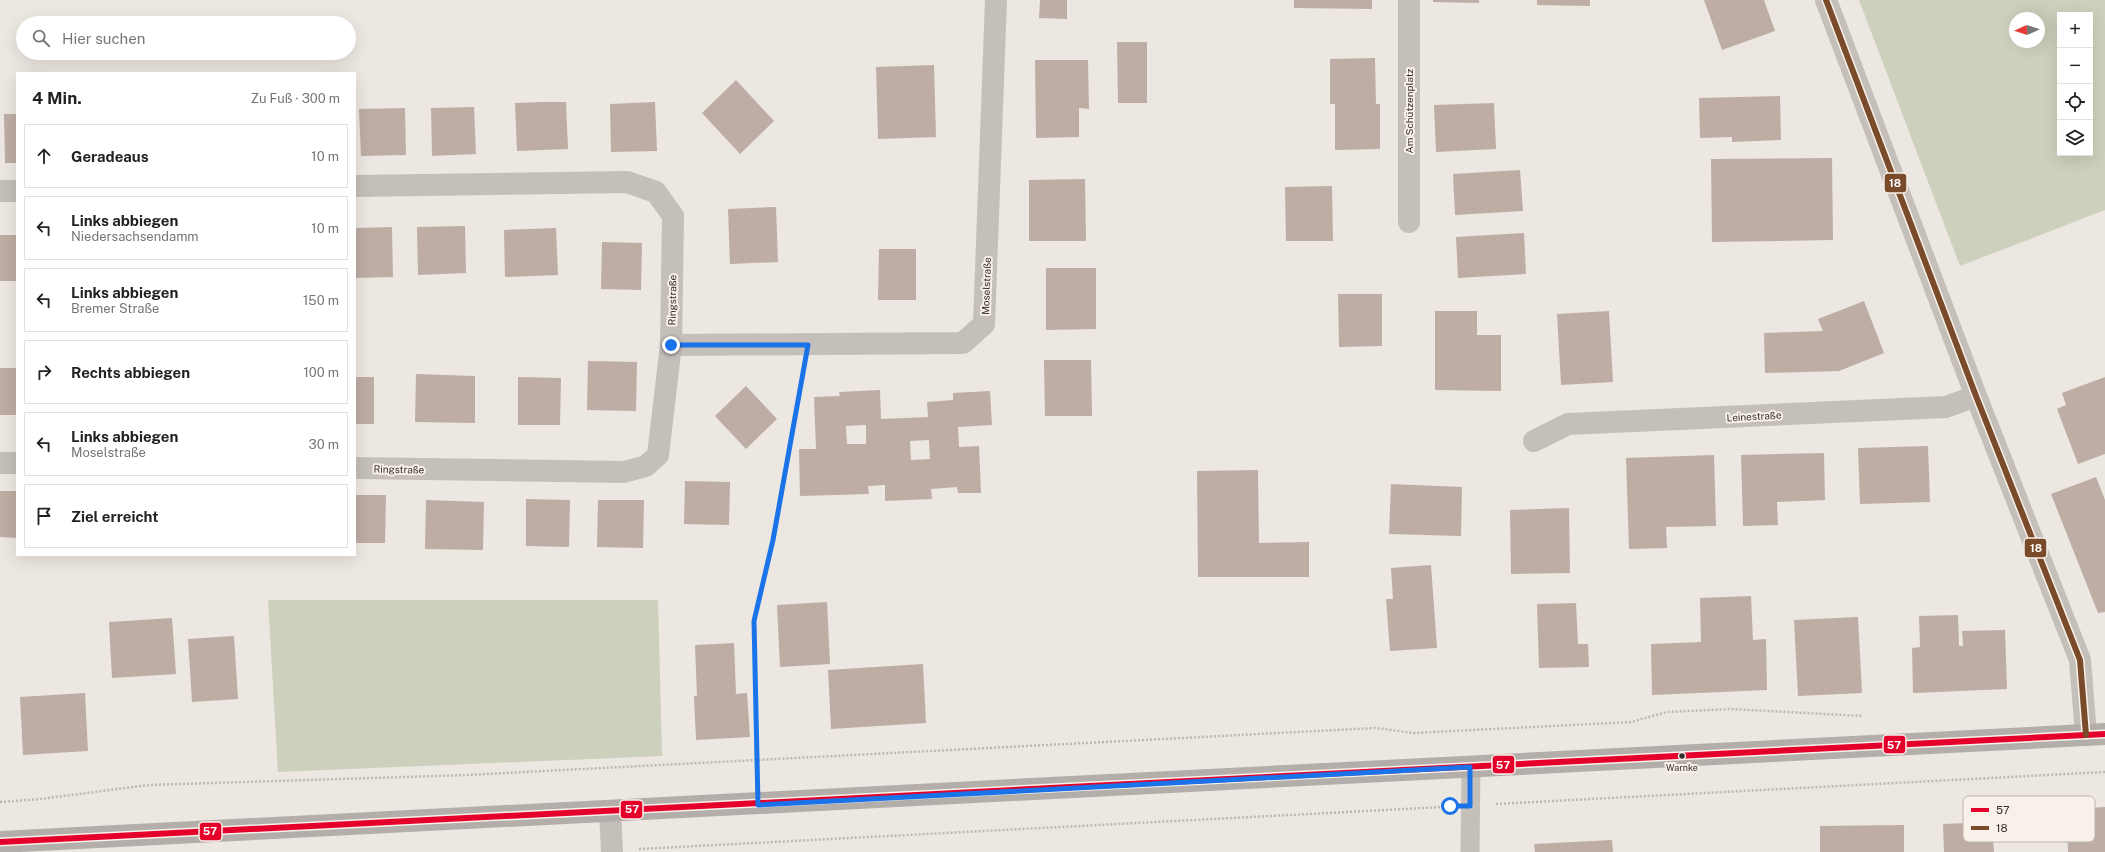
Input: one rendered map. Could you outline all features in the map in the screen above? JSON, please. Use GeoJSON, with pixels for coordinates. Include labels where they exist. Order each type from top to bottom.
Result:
{"type":"FeatureCollection","features":[{"type":"Feature","properties":{"kind":"main road"},"geometry":{"type":"LineString","coordinates":[[0,842],[610,811],[758,805],[2096,735]]}},
{"type":"Feature","properties":{"kind":"street","name":"Moselstraße"},"geometry":{"type":"LineString","coordinates":[[671,345],[963,343],[984,324],[996,0]]}},
{"type":"Feature","properties":{"kind":"street","name":"Am Schützenplatz"},"geometry":{"type":"LineString","coordinates":[[1409,0],[1409,222]]}},
{"type":"Feature","properties":{"kind":"street"},"geometry":{"type":"LineString","coordinates":[[1826,0],[1976,396],[2080,660],[2096,735]]}},
{"type":"Feature","properties":{"kind":"street","name":"Ringstraße"},"geometry":{"type":"LineString","coordinates":[[356,186],[627,182],[656,192],[673,216],[671,345],[658,455],[646,466],[624,472],[356,468]]}},
{"type":"Feature","properties":{"kind":"street"},"geometry":{"type":"LineString","coordinates":[[0,191],[16,191]]}},
{"type":"Feature","properties":{"kind":"street","name":"Leinestraße"},"geometry":{"type":"LineString","coordinates":[[1534,441],[1568,424],[1946,407],[1976,396]]}},
{"type":"Feature","properties":{"kind":"street"},"geometry":{"type":"LineString","coordinates":[[0,463],[16,463]]}},
{"type":"Feature","properties":{"kind":"street"},"geometry":{"type":"LineString","coordinates":[[610,811],[612,851]]}},
{"type":"Feature","properties":{"kind":"lane"},"geometry":{"type":"LineString","coordinates":[[1470,767],[1470,852]]}},
{"type":"Feature","properties":{"kind":"path"},"geometry":{"type":"LineString","coordinates":[[758,805],[754,621],[773,540],[808,345]]}},
{"type":"Feature","properties":{"kind":"path"},"geometry":{"type":"LineString","coordinates":[[0,802],[41,799],[148,785],[467,775],[1375,728],[1414,733],[1631,722],[1668,712],[1730,709],[1870,716]]}},
{"type":"Feature","properties":{"kind":"path"},"geometry":{"type":"LineString","coordinates":[[612,851],[2105,772]]}},
{"type":"Feature","properties":{"kind":"green space"},"geometry":{"type":"Polygon","coordinates":[[[1859,0],[2105,0],[2105,210],[1960,266],[1859,0]]]}},
{"type":"Feature","properties":{"kind":"green space"},"geometry":{"type":"Polygon","coordinates":[[[268,600],[658,600],[662,756],[278,772],[268,600]]]}},
{"type":"Feature","properties":{"kind":"building"},"geometry":{"type":"Polygon","coordinates":[[[1040,0],[1067,0],[1067,19],[1039,18],[1040,0]]]}},
{"type":"Feature","properties":{"kind":"building"},"geometry":{"type":"Polygon","coordinates":[[[1294,0],[1372,0],[1372,9],[1294,8],[1294,0]]]}},
{"type":"Feature","properties":{"kind":"building"},"geometry":{"type":"Polygon","coordinates":[[[1433,0],[1479,0],[1479,3],[1433,2],[1433,0]]]}},
{"type":"Feature","properties":{"kind":"building"},"geometry":{"type":"Polygon","coordinates":[[[1537,0],[1590,0],[1590,6],[1537,5],[1537,0]]]}},
{"type":"Feature","properties":{"kind":"building"},"geometry":{"type":"Polygon","coordinates":[[[1704,0],[1764,0],[1775,31],[1722,50],[1704,0]]]}},
{"type":"Feature","properties":{"kind":"building"},"geometry":{"type":"Polygon","coordinates":[[[1117,42],[1147,42],[1147,103],[1118,103],[1117,42]]]}},
{"type":"Feature","properties":{"kind":"building"},"geometry":{"type":"Polygon","coordinates":[[[1375,58],[1376,104],[1380,104],[1380,149],[1335,150],[1335,104],[1330,104],[1330,59],[1375,58]]]}},
{"type":"Feature","properties":{"kind":"building"},"geometry":{"type":"Polygon","coordinates":[[[1035,60],[1088,60],[1089,109],[1079,108],[1079,137],[1036,138],[1035,60]]]}},
{"type":"Feature","properties":{"kind":"building"},"geometry":{"type":"Polygon","coordinates":[[[934,65],[936,137],[878,139],[876,67],[934,65]]]}},
{"type":"Feature","properties":{"kind":"building"},"geometry":{"type":"Polygon","coordinates":[[[736,80],[774,121],[740,154],[702,113],[736,80]]]}},
{"type":"Feature","properties":{"kind":"building"},"geometry":{"type":"Polygon","coordinates":[[[1780,96],[1781,140],[1732,142],[1732,137],[1700,138],[1699,98],[1780,96]]]}},
{"type":"Feature","properties":{"kind":"building"},"geometry":{"type":"Polygon","coordinates":[[[566,102],[568,149],[517,151],[515,103],[566,102]]]}},
{"type":"Feature","properties":{"kind":"building"},"geometry":{"type":"Polygon","coordinates":[[[655,102],[657,151],[611,152],[610,104],[655,102]]]}},
{"type":"Feature","properties":{"kind":"building"},"geometry":{"type":"Polygon","coordinates":[[[1494,103],[1496,149],[1436,152],[1434,105],[1494,103]]]}},
{"type":"Feature","properties":{"kind":"building"},"geometry":{"type":"Polygon","coordinates":[[[474,107],[476,154],[432,156],[431,108],[474,107]]]}},
{"type":"Feature","properties":{"kind":"building"},"geometry":{"type":"Polygon","coordinates":[[[405,108],[406,155],[361,156],[359,109],[405,108]]]}},
{"type":"Feature","properties":{"kind":"building"},"geometry":{"type":"Polygon","coordinates":[[[4,114],[16,114],[16,163],[5,163],[4,114]]]}},
{"type":"Feature","properties":{"kind":"building"},"geometry":{"type":"Polygon","coordinates":[[[1832,158],[1833,240],[1712,242],[1711,159],[1832,158]]]}},
{"type":"Feature","properties":{"kind":"building"},"geometry":{"type":"Polygon","coordinates":[[[1520,170],[1523,211],[1455,215],[1453,174],[1520,170]]]}},
{"type":"Feature","properties":{"kind":"building"},"geometry":{"type":"Polygon","coordinates":[[[1085,179],[1086,241],[1029,241],[1029,180],[1085,179]]]}},
{"type":"Feature","properties":{"kind":"building"},"geometry":{"type":"Polygon","coordinates":[[[1332,186],[1333,241],[1286,241],[1285,187],[1332,186]]]}},
{"type":"Feature","properties":{"kind":"building"},"geometry":{"type":"Polygon","coordinates":[[[776,207],[778,262],[730,264],[728,209],[776,207]]]}},
{"type":"Feature","properties":{"kind":"building"},"geometry":{"type":"Polygon","coordinates":[[[465,226],[466,273],[418,275],[417,227],[465,226]]]}},
{"type":"Feature","properties":{"kind":"building"},"geometry":{"type":"Polygon","coordinates":[[[392,227],[393,277],[356,278],[356,228],[392,227]]]}},
{"type":"Feature","properties":{"kind":"building"},"geometry":{"type":"Polygon","coordinates":[[[556,228],[558,275],[505,277],[504,230],[556,228]]]}},
{"type":"Feature","properties":{"kind":"building"},"geometry":{"type":"Polygon","coordinates":[[[1524,233],[1526,274],[1458,278],[1456,237],[1524,233]]]}},
{"type":"Feature","properties":{"kind":"building"},"geometry":{"type":"Polygon","coordinates":[[[0,235],[16,235],[16,281],[0,281],[0,235]]]}},
{"type":"Feature","properties":{"kind":"building"},"geometry":{"type":"Polygon","coordinates":[[[602,242],[642,243],[641,290],[601,289],[602,242]]]}},
{"type":"Feature","properties":{"kind":"building"},"geometry":{"type":"Polygon","coordinates":[[[879,249],[916,249],[916,300],[878,300],[879,249]]]}},
{"type":"Feature","properties":{"kind":"building"},"geometry":{"type":"Polygon","coordinates":[[[1046,268],[1096,268],[1096,329],[1046,330],[1046,268]]]}},
{"type":"Feature","properties":{"kind":"building"},"geometry":{"type":"Polygon","coordinates":[[[1338,294],[1382,294],[1382,346],[1339,347],[1338,294]]]}},
{"type":"Feature","properties":{"kind":"building"},"geometry":{"type":"Polygon","coordinates":[[[1864,301],[1884,353],[1839,371],[1765,373],[1764,333],[1823,331],[1818,319],[1864,301]]]}},
{"type":"Feature","properties":{"kind":"building"},"geometry":{"type":"Polygon","coordinates":[[[1435,311],[1477,311],[1477,335],[1501,335],[1501,391],[1435,390],[1435,311]]]}},
{"type":"Feature","properties":{"kind":"building"},"geometry":{"type":"Polygon","coordinates":[[[1609,311],[1613,382],[1561,385],[1557,314],[1609,311]]]}},
{"type":"Feature","properties":{"kind":"building"},"geometry":{"type":"Polygon","coordinates":[[[1044,360],[1091,360],[1092,416],[1045,416],[1044,360]]]}},
{"type":"Feature","properties":{"kind":"building"},"geometry":{"type":"Polygon","coordinates":[[[588,361],[637,362],[636,411],[587,410],[588,361]]]}},
{"type":"Feature","properties":{"kind":"building"},"geometry":{"type":"Polygon","coordinates":[[[0,368],[16,368],[16,415],[0,415],[0,368]]]}},
{"type":"Feature","properties":{"kind":"building"},"geometry":{"type":"Polygon","coordinates":[[[416,374],[475,376],[475,423],[415,422],[416,374]]]}},
{"type":"Feature","properties":{"kind":"building"},"geometry":{"type":"Polygon","coordinates":[[[356,377],[374,377],[374,424],[356,424],[356,377]]]}},
{"type":"Feature","properties":{"kind":"building"},"geometry":{"type":"Polygon","coordinates":[[[518,377],[561,378],[560,425],[518,425],[518,377]]]}},
{"type":"Feature","properties":{"kind":"building"},"geometry":{"type":"Polygon","coordinates":[[[2105,377],[2105,454],[2078,464],[2057,409],[2066,405],[2062,393],[2105,377]]]}},
{"type":"Feature","properties":{"kind":"building"},"geometry":{"type":"Polygon","coordinates":[[[746,386],[777,419],[746,449],[715,416],[746,386]]]}},
{"type":"Feature","properties":{"kind":"building"},"geometry":{"type":"Polygon","coordinates":[[[880,390],[881,419],[928,417],[927,402],[953,400],[953,393],[990,391],[992,425],[958,427],[959,447],[979,446],[981,493],[958,493],[957,487],[931,489],[932,499],[885,501],[885,485],[868,486],[869,494],[800,496],[799,449],[816,449],[814,397],[840,396],[839,392],[880,390]],[[866,425],[846,426],[847,444],[866,444],[866,425]],[[929,440],[910,441],[911,460],[930,459],[929,440]]]}},
{"type":"Feature","properties":{"kind":"building"},"geometry":{"type":"Polygon","coordinates":[[[1928,446],[1930,502],[1860,504],[1858,448],[1928,446]]]}},
{"type":"Feature","properties":{"kind":"building"},"geometry":{"type":"Polygon","coordinates":[[[1824,453],[1825,500],[1777,502],[1778,525],[1743,526],[1741,455],[1824,453]]]}},
{"type":"Feature","properties":{"kind":"building"},"geometry":{"type":"Polygon","coordinates":[[[1714,455],[1716,526],[1666,527],[1667,548],[1629,549],[1626,458],[1714,455]]]}},
{"type":"Feature","properties":{"kind":"building"},"geometry":{"type":"Polygon","coordinates":[[[1258,470],[1259,543],[1309,542],[1309,577],[1198,577],[1197,471],[1258,470]]]}},
{"type":"Feature","properties":{"kind":"building"},"geometry":{"type":"Polygon","coordinates":[[[2096,477],[2105,500],[2105,612],[2098,613],[2051,494],[2096,477]]]}},
{"type":"Feature","properties":{"kind":"building"},"geometry":{"type":"Polygon","coordinates":[[[685,481],[730,482],[729,525],[684,524],[685,481]]]}},
{"type":"Feature","properties":{"kind":"building"},"geometry":{"type":"Polygon","coordinates":[[[1391,484],[1462,487],[1461,536],[1389,534],[1391,484]]]}},
{"type":"Feature","properties":{"kind":"building"},"geometry":{"type":"Polygon","coordinates":[[[0,491],[16,491],[16,538],[0,537],[0,491]]]}},
{"type":"Feature","properties":{"kind":"building"},"geometry":{"type":"Polygon","coordinates":[[[356,495],[386,495],[385,543],[356,543],[356,495]]]}},
{"type":"Feature","properties":{"kind":"building"},"geometry":{"type":"Polygon","coordinates":[[[526,499],[570,500],[569,547],[526,546],[526,499]]]}},
{"type":"Feature","properties":{"kind":"building"},"geometry":{"type":"Polygon","coordinates":[[[426,500],[484,502],[483,550],[425,549],[426,500]]]}},
{"type":"Feature","properties":{"kind":"building"},"geometry":{"type":"Polygon","coordinates":[[[598,500],[644,500],[643,548],[597,547],[598,500]]]}},
{"type":"Feature","properties":{"kind":"building"},"geometry":{"type":"Polygon","coordinates":[[[1569,508],[1570,573],[1511,574],[1510,510],[1569,508]]]}},
{"type":"Feature","properties":{"kind":"building"},"geometry":{"type":"Polygon","coordinates":[[[1431,565],[1437,648],[1390,651],[1386,599],[1393,599],[1391,568],[1431,565]]]}},
{"type":"Feature","properties":{"kind":"building"},"geometry":{"type":"Polygon","coordinates":[[[1751,596],[1753,640],[1766,639],[1767,690],[1652,695],[1651,644],[1701,642],[1700,598],[1751,596]]]}},
{"type":"Feature","properties":{"kind":"building"},"geometry":{"type":"Polygon","coordinates":[[[827,602],[830,664],[780,667],[777,605],[827,602]]]}},
{"type":"Feature","properties":{"kind":"building"},"geometry":{"type":"Polygon","coordinates":[[[1576,603],[1578,644],[1588,644],[1589,667],[1539,668],[1537,604],[1576,603]]]}},
{"type":"Feature","properties":{"kind":"building"},"geometry":{"type":"Polygon","coordinates":[[[1958,615],[1959,646],[1963,646],[1962,631],[2005,630],[2007,689],[1913,693],[1912,648],[1920,647],[1919,616],[1958,615]]]}},
{"type":"Feature","properties":{"kind":"building"},"geometry":{"type":"Polygon","coordinates":[[[1858,617],[1862,693],[1798,696],[1794,620],[1858,617]]]}},
{"type":"Feature","properties":{"kind":"building"},"geometry":{"type":"Polygon","coordinates":[[[172,618],[176,674],[112,678],[109,622],[172,618]]]}},
{"type":"Feature","properties":{"kind":"building"},"geometry":{"type":"Polygon","coordinates":[[[234,636],[238,699],[192,702],[188,639],[234,636]]]}},
{"type":"Feature","properties":{"kind":"building"},"geometry":{"type":"Polygon","coordinates":[[[734,643],[736,694],[747,693],[750,737],[696,740],[694,696],[697,696],[695,645],[734,643]]]}},
{"type":"Feature","properties":{"kind":"building"},"geometry":{"type":"Polygon","coordinates":[[[923,664],[926,723],[831,729],[828,670],[923,664]]]}},
{"type":"Feature","properties":{"kind":"building"},"geometry":{"type":"Polygon","coordinates":[[[85,693],[88,751],[23,755],[20,697],[85,693]]]}},
{"type":"Feature","properties":{"kind":"building"},"geometry":{"type":"Polygon","coordinates":[[[2105,807],[2105,852],[2068,852],[2068,842],[2095,842],[2095,808],[2105,807]]]}},
{"type":"Feature","properties":{"kind":"building"},"geometry":{"type":"Polygon","coordinates":[[[1963,823],[1963,842],[1993,842],[1994,852],[1944,852],[1943,824],[1963,823]]]}},
{"type":"Feature","properties":{"kind":"building"},"geometry":{"type":"Polygon","coordinates":[[[1904,825],[1904,852],[1820,852],[1820,826],[1904,825]]]}},
{"type":"Feature","properties":{"kind":"building"},"geometry":{"type":"Polygon","coordinates":[[[1612,840],[1613,852],[1535,852],[1534,844],[1612,840]]]}},
{"type":"Feature","properties":{"kind":"transit line","name":"18"},"geometry":{"type":"LineString","coordinates":[[1826,0],[1976,396],[2080,660],[2086,735]]}},
{"type":"Feature","properties":{"kind":"transit line","name":"57"},"geometry":{"type":"LineString","coordinates":[[0,842],[2105,734]]}},
{"type":"Feature","properties":{"kind":"place","name":"Warnke"},"geometry":{"type":"Point","coordinates":[1682,756]}},
{"type":"Feature","properties":{"kind":"route"},"geometry":{"type":"LineString","coordinates":[[671,345],[808,345],[773,540],[754,621],[758,805],[1470,767],[1470,806],[1450,806]]}}]}
